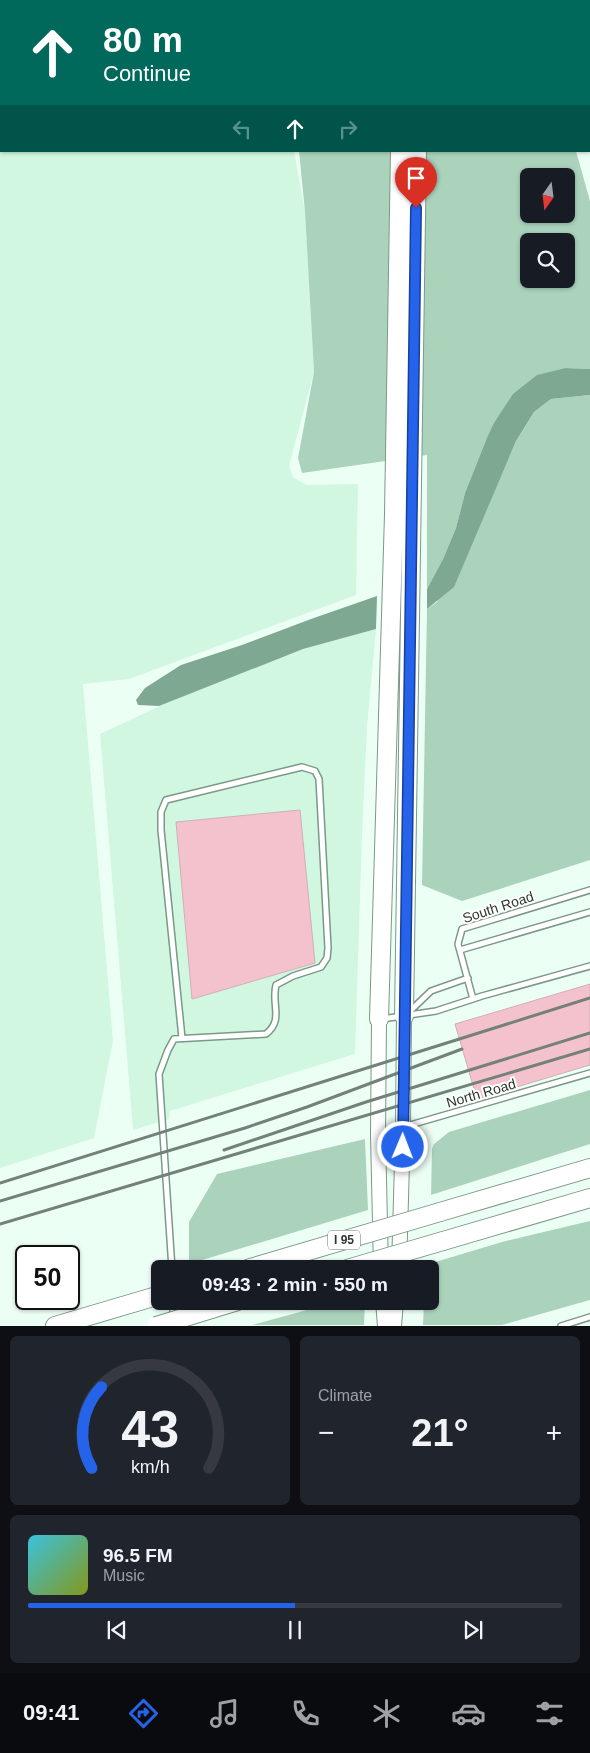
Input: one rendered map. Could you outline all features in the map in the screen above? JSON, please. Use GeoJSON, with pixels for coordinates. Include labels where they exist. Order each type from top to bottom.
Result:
{"type":"FeatureCollection","features":[{"type":"Feature","properties":{"kind":"highway"},"geometry":{"type":"LineString","coordinates":[[379,1020],[394,514],[400,152]]}},
{"type":"Feature","properties":{"kind":"highway"},"geometry":{"type":"LineString","coordinates":[[404,1016],[417,152]]}},
{"type":"Feature","properties":{"kind":"highway","name":"I 95"},"geometry":{"type":"LineString","coordinates":[[277,1260],[590,1168]]}},
{"type":"Feature","properties":{"kind":"highway","name":"I 95"},"geometry":{"type":"LineString","coordinates":[[379,1260],[590,1198]]}},
{"type":"Feature","properties":{"kind":"highway"},"geometry":{"type":"LineString","coordinates":[[55,1326],[151,1297]]}},
{"type":"Feature","properties":{"kind":"highway"},"geometry":{"type":"LineString","coordinates":[[156,1326],[208,1310]]}},
{"type":"Feature","properties":{"kind":"main road"},"geometry":{"type":"LineString","coordinates":[[399,1260],[404,1016]]}},
{"type":"Feature","properties":{"kind":"main road"},"geometry":{"type":"LineString","coordinates":[[379,1020],[378,1134],[381,1260]]}},
{"type":"Feature","properties":{"kind":"main road"},"geometry":{"type":"LineString","coordinates":[[384,1310],[385,1326]]}},
{"type":"Feature","properties":{"kind":"main road"},"geometry":{"type":"LineString","coordinates":[[394,1326],[395,1310]]}},
{"type":"Feature","properties":{"kind":"lane"},"geometry":{"type":"LineString","coordinates":[[171,1260],[159,1074],[174,1039],[266,1034],[272,1029],[276,1020],[277,1009],[274,1000],[276,985],[293,976],[321,967],[327,958],[319,779],[315,771],[302,767],[166,800],[160,812],[182,1038]]}},
{"type":"Feature","properties":{"kind":"lane","name":"South Road"},"geometry":{"type":"LineString","coordinates":[[474,999],[458,939],[462,929],[590,890]]}},
{"type":"Feature","properties":{"kind":"lane"},"geometry":{"type":"LineString","coordinates":[[460,950],[590,912]]}},
{"type":"Feature","properties":{"kind":"lane"},"geometry":{"type":"LineString","coordinates":[[379,1020],[436,1011],[590,966]]}},
{"type":"Feature","properties":{"kind":"lane"},"geometry":{"type":"LineString","coordinates":[[404,1016],[431,991],[468,978]]}},
{"type":"Feature","properties":{"kind":"lane","name":"North Road"},"geometry":{"type":"LineString","coordinates":[[378,1134],[590,1073]]}},
{"type":"Feature","properties":{"kind":"lane"},"geometry":{"type":"LineString","coordinates":[[173,1310],[174,1326]]}},
{"type":"Feature","properties":{"kind":"lane"},"geometry":{"type":"LineString","coordinates":[[561,1326],[573,1324],[590,1317]]}},
{"type":"Feature","properties":{"kind":"shaded area"},"geometry":{"type":"Polygon","coordinates":[[[0,152],[294,152],[305,212],[314,372],[289,466],[293,477],[306,485],[358,484],[356,595],[129,679],[83,684],[113,1041],[94,1138],[0,1168],[0,152]]]}},
{"type":"Feature","properties":{"kind":"shaded area"},"geometry":{"type":"Polygon","coordinates":[[[299,152],[576,152],[590,201],[590,369],[566,368],[486,440],[465,493],[456,528],[443,559],[427,589],[427,455],[302,473],[298,458],[314,372],[305,212],[299,152]]]}},
{"type":"Feature","properties":{"kind":"shaded area"},"geometry":{"type":"Polygon","coordinates":[[[566,368],[590,369],[590,395],[551,399],[534,412],[516,441],[454,587],[427,609],[427,589],[443,559],[456,528],[465,493],[494,423],[513,394],[537,375],[566,368]]]}},
{"type":"Feature","properties":{"kind":"shaded area"},"geometry":{"type":"Polygon","coordinates":[[[590,395],[590,860],[462,901],[422,885],[427,609],[437,602],[501,475],[516,441],[534,412],[551,399],[590,395]]]}},
{"type":"Feature","properties":{"kind":"shaded area"},"geometry":{"type":"Polygon","coordinates":[[[377,596],[376,629],[303,649],[159,706],[138,705],[136,700],[145,688],[181,665],[377,596]]]}},
{"type":"Feature","properties":{"kind":"shaded area"},"geometry":{"type":"Polygon","coordinates":[[[376,629],[367,727],[355,1054],[170,1111],[169,1119],[133,1130],[100,734],[190,692],[303,649],[376,629]]]}},
{"type":"Feature","properties":{"kind":"shaded area"},"geometry":{"type":"Polygon","coordinates":[[[590,1090],[590,1144],[431,1195],[432,1149],[434,1144],[449,1132],[590,1090]]]}},
{"type":"Feature","properties":{"kind":"shaded area"},"geometry":{"type":"Polygon","coordinates":[[[365,1139],[368,1210],[202,1260],[189,1260],[189,1222],[217,1174],[365,1139]]]}},
{"type":"Feature","properties":{"kind":"shaded area"},"geometry":{"type":"Polygon","coordinates":[[[590,1221],[590,1300],[502,1325],[423,1325],[424,1310],[439,1310],[439,1261],[502,1242],[590,1221]]]}},
{"type":"Feature","properties":{"kind":"shaded area"},"geometry":{"type":"Polygon","coordinates":[[[307,1310],[365,1310],[364,1325],[252,1325],[307,1310]]]}},
{"type":"Feature","properties":{"kind":"building"},"geometry":{"type":"Polygon","coordinates":[[[300,810],[315,963],[192,999],[176,822],[300,810]]]}},
{"type":"Feature","properties":{"kind":"building"},"geometry":{"type":"Polygon","coordinates":[[[590,984],[590,1065],[477,1099],[455,1024],[590,984]]]}},
{"type":"Feature","properties":{"kind":"railway"},"geometry":{"type":"LineString","coordinates":[[0,1183],[590,998]]}},
{"type":"Feature","properties":{"kind":"railway"},"geometry":{"type":"LineString","coordinates":[[224,1150],[366,1102],[590,1033]]}},
{"type":"Feature","properties":{"kind":"railway"},"geometry":{"type":"LineString","coordinates":[[0,1201],[245,1128],[462,1049]]}},
{"type":"Feature","properties":{"kind":"railway"},"geometry":{"type":"LineString","coordinates":[[0,1224],[590,1049]]}},
{"type":"Feature","properties":{"kind":"route"},"geometry":{"type":"LineString","coordinates":[[403,1147],[404,951],[416,208]]}}]}
